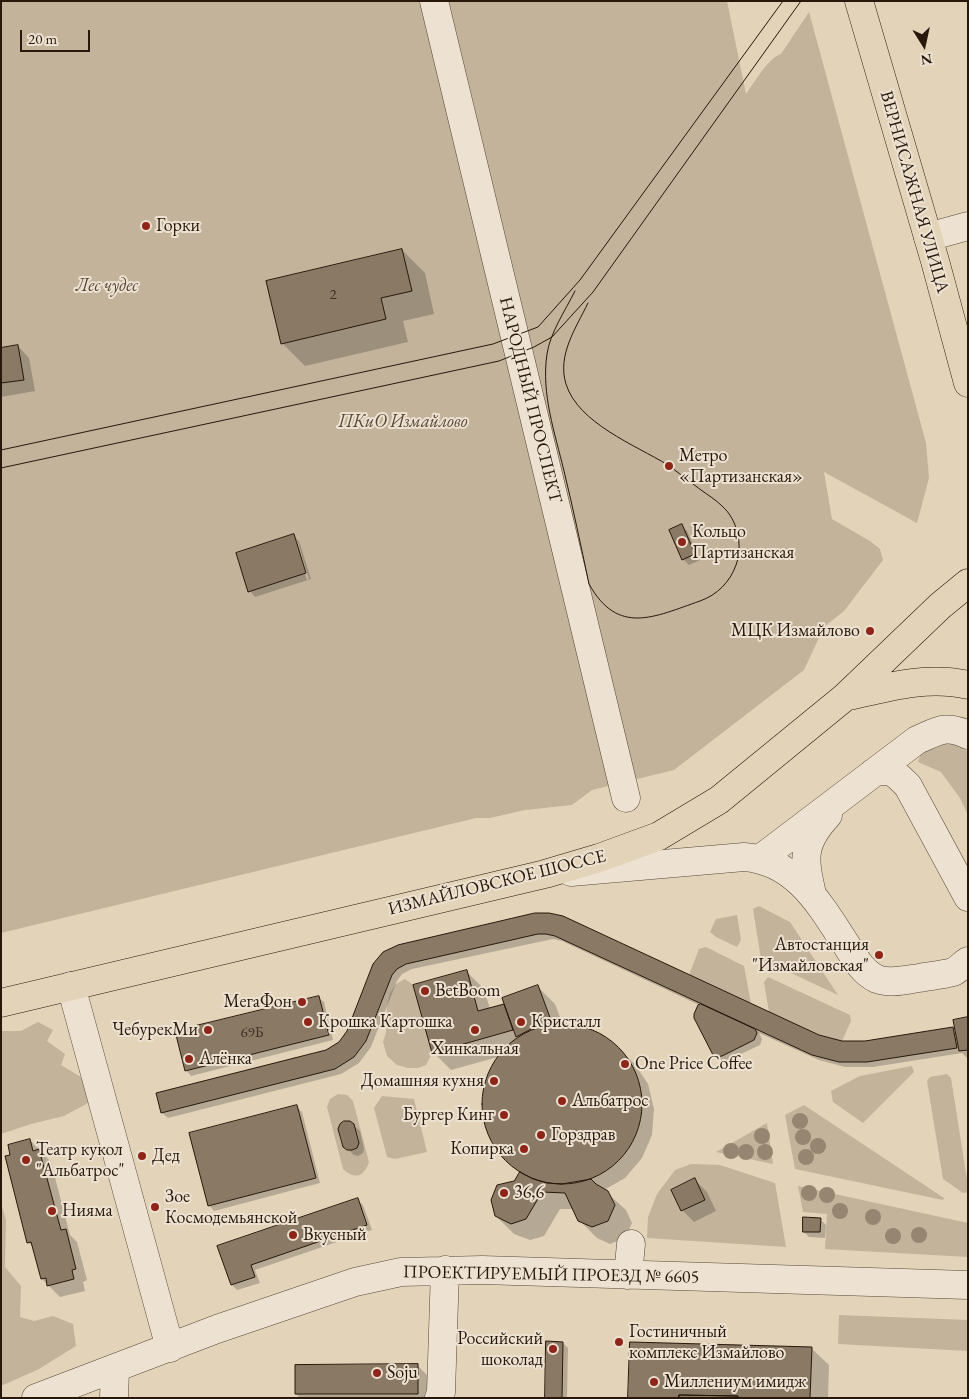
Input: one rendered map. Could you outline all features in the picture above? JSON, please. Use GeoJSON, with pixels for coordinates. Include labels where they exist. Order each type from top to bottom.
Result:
{"type":"FeatureCollection","features":[{"type":"Feature","properties":{"kind":"main road","name":"ВЕРНИСАЖНАЯ УЛИЦА"},"geometry":{"type":"LineString","coordinates":[[859,1],[928,237],[968,383]]}},
{"type":"Feature","properties":{"kind":"main road","name":"ИЗМАЙЛОВСКОЕ ШОССЕ"},"geometry":{"type":"LineString","coordinates":[[1,1003],[545,874],[599,858],[659,836],[719,800],[845,697],[940,606],[968,583]]}},
{"type":"Feature","properties":{"kind":"main road"},"geometry":{"type":"LineString","coordinates":[[845,697],[917,682],[960,683],[968,685]]}},
{"type":"Feature","properties":{"kind":"street","name":"НАРОДНЫЙ ПРОСПЕКТ"},"geometry":{"type":"LineString","coordinates":[[434,1],[626,798]]}},
{"type":"Feature","properties":{"kind":"street"},"geometry":{"type":"LineString","coordinates":[[928,237],[968,226]]}},
{"type":"Feature","properties":{"kind":"street"},"geometry":{"type":"LineString","coordinates":[[760,859],[918,740],[938,730],[955,728],[968,735]]}},
{"type":"Feature","properties":{"kind":"street"},"geometry":{"type":"LineString","coordinates":[[812,894],[805,864],[808,842],[821,822],[865,779],[885,770],[895,773],[908,786],[968,897]]}},
{"type":"Feature","properties":{"kind":"street"},"geometry":{"type":"LineString","coordinates":[[545,874],[744,857],[760,859],[778,867],[795,878],[812,894],[858,963],[867,973],[878,979],[896,982],[963,967]]}},
{"type":"Feature","properties":{"kind":"street"},"geometry":{"type":"LineString","coordinates":[[71,986],[170,1348]]}},
{"type":"Feature","properties":{"kind":"street"},"geometry":{"type":"LineString","coordinates":[[628,1275],[631,1244]]}},
{"type":"Feature","properties":{"kind":"street"},"geometry":{"type":"LineString","coordinates":[[439,1398],[441,1392],[445,1270]]}},
{"type":"Feature","properties":{"kind":"street","name":"ПРОЕКТИРУЕМЫЙ ПРОЕЗД № 6605"},"geometry":{"type":"LineString","coordinates":[[36,1398],[217,1329],[355,1282],[401,1272],[445,1270],[968,1285]]}},
{"type":"Feature","properties":{"kind":"street"},"geometry":{"type":"LineString","coordinates":[[114,1369],[114,1398]]}},
{"type":"Feature","properties":{"kind":"green space","name":"ПКиО Измайлово"},"geometry":{"type":"Polygon","coordinates":[[[1,1],[727,1],[746,94],[767,65],[776,56],[781,54],[809,12],[926,443],[929,478],[917,523],[824,472],[832,519],[880,549],[883,560],[844,611],[824,627],[804,670],[674,770],[592,790],[572,805],[525,810],[490,818],[476,818],[1,933],[1,1]]]}},
{"type":"Feature","properties":{"kind":"green space"},"geometry":{"type":"Polygon","coordinates":[[[952,739],[968,752],[968,815],[960,798],[941,772],[918,762],[924,743],[952,739]]]}},
{"type":"Feature","properties":{"kind":"green space"},"geometry":{"type":"Polygon","coordinates":[[[759,906],[790,922],[838,995],[761,959],[753,909],[759,906]]]}},
{"type":"Feature","properties":{"kind":"green space"},"geometry":{"type":"Polygon","coordinates":[[[737,915],[741,940],[737,947],[710,932],[716,919],[737,915]]]}},
{"type":"Feature","properties":{"kind":"green space"},"geometry":{"type":"Polygon","coordinates":[[[706,947],[744,966],[751,1003],[689,975],[699,949],[706,947]]]}},
{"type":"Feature","properties":{"kind":"green space"},"geometry":{"type":"Polygon","coordinates":[[[768,977],[850,1015],[851,1021],[842,1041],[819,1035],[769,1012],[764,982],[768,977]]]}},
{"type":"Feature","properties":{"kind":"green space"},"geometry":{"type":"Polygon","coordinates":[[[405,979],[413,985],[432,1053],[426,1065],[418,1068],[397,1065],[387,1056],[383,1042],[386,1032],[387,1006],[390,993],[396,984],[405,979]]]}},
{"type":"Feature","properties":{"kind":"green space"},"geometry":{"type":"Polygon","coordinates":[[[38,1022],[53,1030],[47,1041],[65,1054],[61,1065],[91,1083],[90,1102],[64,1116],[1,1134],[1,1031],[21,1031],[38,1022]]]}},
{"type":"Feature","properties":{"kind":"green space"},"geometry":{"type":"Polygon","coordinates":[[[912,1066],[914,1072],[863,1123],[833,1102],[831,1091],[860,1076],[912,1066]]]}},
{"type":"Feature","properties":{"kind":"green space"},"geometry":{"type":"Polygon","coordinates":[[[947,1074],[951,1078],[968,1186],[968,1192],[963,1193],[943,1179],[927,1081],[930,1077],[947,1074]]]}},
{"type":"Feature","properties":{"kind":"green space"},"geometry":{"type":"Polygon","coordinates":[[[338,1094],[347,1095],[353,1101],[369,1162],[362,1174],[351,1175],[343,1169],[327,1107],[330,1099],[338,1094]],[[345,1121],[341,1124],[339,1134],[345,1148],[353,1150],[356,1148],[359,1140],[356,1129],[350,1122],[345,1121]]]}},
{"type":"Feature","properties":{"kind":"green space"},"geometry":{"type":"Polygon","coordinates":[[[382,1096],[414,1099],[427,1152],[395,1159],[387,1157],[374,1108],[382,1096]]]}},
{"type":"Feature","properties":{"kind":"green space"},"geometry":{"type":"Polygon","coordinates":[[[804,1105],[944,1198],[943,1200],[795,1169],[785,1115],[804,1105]]]}},
{"type":"Feature","properties":{"kind":"green space"},"geometry":{"type":"Polygon","coordinates":[[[767,1123],[773,1164],[716,1152],[767,1123]]]}},
{"type":"Feature","properties":{"kind":"green space"},"geometry":{"type":"Polygon","coordinates":[[[691,1164],[720,1165],[775,1183],[786,1247],[647,1238],[648,1217],[657,1194],[675,1170],[691,1164]],[[695,1179],[671,1190],[681,1211],[705,1200],[695,1179]]]}},
{"type":"Feature","properties":{"kind":"green space"},"geometry":{"type":"Polygon","coordinates":[[[798,1186],[968,1223],[968,1257],[825,1249],[827,1214],[803,1212],[798,1186]]]}},
{"type":"Feature","properties":{"kind":"green space"},"geometry":{"type":"Polygon","coordinates":[[[1,1203],[6,1220],[5,1267],[21,1286],[20,1317],[34,1321],[53,1316],[73,1324],[76,1346],[39,1369],[1,1386],[1,1203]]]}},
{"type":"Feature","properties":{"kind":"green space"},"geometry":{"type":"Polygon","coordinates":[[[839,1315],[968,1320],[968,1351],[838,1344],[839,1315]]]}},
{"type":"Feature","properties":{"kind":"building"},"geometry":{"type":"Polygon","coordinates":[[[402,249],[412,291],[381,298],[386,319],[281,344],[266,281],[402,249]]]}},
{"type":"Feature","properties":{"kind":"building"},"geometry":{"type":"Polygon","coordinates":[[[18,345],[24,380],[1,383],[1,348],[18,345]]]}},
{"type":"Feature","properties":{"kind":"building","name":"Кольцо Партизанская"},"geometry":{"type":"Polygon","coordinates":[[[682,524],[695,554],[682,560],[669,530],[682,524]]]}},
{"type":"Feature","properties":{"kind":"building"},"geometry":{"type":"Polygon","coordinates":[[[294,534],[306,573],[248,592],[236,553],[294,534]]]}},
{"type":"Feature","properties":{"kind":"building"},"geometry":{"type":"Polygon","coordinates":[[[535,913],[563,916],[819,1035],[842,1041],[865,1041],[953,1027],[957,1048],[867,1062],[839,1062],[812,1055],[555,936],[538,934],[406,964],[397,969],[392,975],[366,1041],[354,1057],[335,1069],[161,1113],[156,1093],[326,1050],[339,1042],[347,1031],[373,964],[383,952],[398,945],[535,913]]]}},
{"type":"Feature","properties":{"kind":"building"},"geometry":{"type":"Polygon","coordinates":[[[467,970],[478,1011],[504,1004],[513,1030],[432,1053],[413,985],[467,970]]]}},
{"type":"Feature","properties":{"kind":"building"},"geometry":{"type":"Polygon","coordinates":[[[538,985],[552,1023],[533,1028],[516,1037],[502,998],[538,985]]]}},
{"type":"Feature","properties":{"kind":"building"},"geometry":{"type":"Polygon","coordinates":[[[319,996],[329,1035],[185,1071],[175,1031],[319,996]]]}},
{"type":"Feature","properties":{"kind":"building"},"geometry":{"type":"Polygon","coordinates":[[[701,1004],[755,1029],[757,1033],[754,1040],[722,1056],[717,1057],[713,1055],[694,1018],[698,1005],[701,1004]]]}},
{"type":"Feature","properties":{"kind":"building"},"geometry":{"type":"Polygon","coordinates":[[[968,1017],[968,1050],[959,1051],[953,1020],[968,1017]]]}},
{"type":"Feature","properties":{"kind":"building","name":"Альбатрос"},"geometry":{"type":"Polygon","coordinates":[[[570,1024],[600,1033],[619,1047],[629,1059],[636,1073],[641,1088],[641,1120],[636,1135],[629,1149],[619,1161],[607,1171],[585,1181],[570,1184],[554,1184],[539,1181],[517,1171],[495,1149],[483,1120],[482,1096],[485,1081],[495,1059],[517,1037],[546,1025],[570,1024]]]}},
{"type":"Feature","properties":{"kind":"building"},"geometry":{"type":"Polygon","coordinates":[[[297,1105],[316,1178],[208,1206],[189,1133],[297,1105]]]}},
{"type":"Feature","properties":{"kind":"building"},"geometry":{"type":"Polygon","coordinates":[[[344,1121],[350,1121],[354,1124],[359,1143],[357,1148],[352,1150],[347,1150],[343,1147],[338,1129],[344,1121]]]}},
{"type":"Feature","properties":{"kind":"building"},"geometry":{"type":"Polygon","coordinates":[[[30,1139],[33,1151],[39,1149],[61,1230],[66,1229],[76,1269],[72,1270],[74,1279],[47,1286],[46,1278],[41,1279],[31,1242],[27,1243],[5,1156],[10,1155],[8,1145],[30,1139]]]}},
{"type":"Feature","properties":{"kind":"building"},"geometry":{"type":"Polygon","coordinates":[[[520,1172],[533,1179],[547,1183],[562,1184],[591,1179],[608,1191],[615,1205],[608,1221],[592,1227],[578,1221],[565,1193],[542,1192],[526,1219],[511,1224],[495,1216],[491,1200],[497,1185],[514,1181],[520,1172]]]}},
{"type":"Feature","properties":{"kind":"building"},"geometry":{"type":"Polygon","coordinates":[[[695,1178],[705,1200],[681,1211],[671,1190],[695,1178]]]}},
{"type":"Feature","properties":{"kind":"building","name":"Вкусный"},"geometry":{"type":"Polygon","coordinates":[[[358,1198],[367,1225],[251,1265],[255,1277],[231,1285],[217,1246],[358,1198]]]}},
{"type":"Feature","properties":{"kind":"building"},"geometry":{"type":"Polygon","coordinates":[[[803,1217],[821,1218],[820,1232],[803,1232],[803,1217]]]}},
{"type":"Feature","properties":{"kind":"building"},"geometry":{"type":"Polygon","coordinates":[[[546,1341],[563,1342],[562,1398],[545,1398],[546,1341]]]}},
{"type":"Feature","properties":{"kind":"building"},"geometry":{"type":"Polygon","coordinates":[[[630,1342],[812,1347],[810,1398],[738,1398],[738,1396],[679,1395],[679,1398],[628,1398],[630,1342]]]}},
{"type":"Feature","properties":{"kind":"building"},"geometry":{"type":"Polygon","coordinates":[[[418,1364],[418,1394],[295,1394],[295,1365],[418,1364]]]}},
{"type":"Feature","properties":{"kind":"building"},"geometry":{"type":"Polygon","coordinates":[[[679,1395],[738,1396],[738,1398],[679,1398],[679,1395]]]}},
{"type":"Feature","properties":{"kind":"tram line"},"geometry":{"type":"LineString","coordinates":[[1,450],[493,344],[538,327],[580,280],[783,1]]}},
{"type":"Feature","properties":{"kind":"tram line"},"geometry":{"type":"LineString","coordinates":[[1,468],[499,361],[534,347],[552,337],[593,292],[801,1]]}},
{"type":"Feature","properties":{"kind":"tram line"},"geometry":{"type":"LineString","coordinates":[[575,291],[549,346],[546,384],[550,413],[589,584],[600,600],[612,611],[638,618],[652,616],[706,598],[722,587],[736,565],[739,550],[738,534],[732,518],[717,502],[668,465],[609,432],[582,410],[572,398],[566,384],[564,363],[569,342],[588,303]]}},
{"type":"Feature","properties":{"kind":"place","name":"Горки"},"geometry":{"type":"Point","coordinates":[146,226]}},
{"type":"Feature","properties":{"kind":"place","name":"Метро «Партизанская»"},"geometry":{"type":"Point","coordinates":[669,466]}},
{"type":"Feature","properties":{"kind":"place","name":"Кольцо Партизанская"},"geometry":{"type":"Point","coordinates":[682,542]}},
{"type":"Feature","properties":{"kind":"place","name":"МЦК Измайлово"},"geometry":{"type":"Point","coordinates":[870,631]}},
{"type":"Feature","properties":{"kind":"place","name":"Автостанция \"Измайловская\""},"geometry":{"type":"Point","coordinates":[879,955]}},
{"type":"Feature","properties":{"kind":"place","name":"BetBoom"},"geometry":{"type":"Point","coordinates":[425,991]}},
{"type":"Feature","properties":{"kind":"place","name":"МегаФон"},"geometry":{"type":"Point","coordinates":[302,1002]}},
{"type":"Feature","properties":{"kind":"place","name":"Крошка Картошка"},"geometry":{"type":"Point","coordinates":[308,1022]}},
{"type":"Feature","properties":{"kind":"place","name":"Кристалл"},"geometry":{"type":"Point","coordinates":[521,1022]}},
{"type":"Feature","properties":{"kind":"place","name":"ЧебурекМи"},"geometry":{"type":"Point","coordinates":[208,1030]}},
{"type":"Feature","properties":{"kind":"place","name":"Хинкальная"},"geometry":{"type":"Point","coordinates":[475,1030]}},
{"type":"Feature","properties":{"kind":"place","name":"Алёнка"},"geometry":{"type":"Point","coordinates":[189,1059]}},
{"type":"Feature","properties":{"kind":"place","name":"One Price Coffee"},"geometry":{"type":"Point","coordinates":[625,1064]}},
{"type":"Feature","properties":{"kind":"place","name":"Домашняя кухня"},"geometry":{"type":"Point","coordinates":[494,1081]}},
{"type":"Feature","properties":{"kind":"place","name":"Альбатрос"},"geometry":{"type":"Point","coordinates":[562,1101]}},
{"type":"Feature","properties":{"kind":"place","name":"Бургер Кинг"},"geometry":{"type":"Point","coordinates":[504,1115]}},
{"type":"Feature","properties":{"kind":"place","name":"Горздрав"},"geometry":{"type":"Point","coordinates":[541,1135]}},
{"type":"Feature","properties":{"kind":"place","name":"Копирка"},"geometry":{"type":"Point","coordinates":[524,1149]}},
{"type":"Feature","properties":{"kind":"place","name":"Дед"},"geometry":{"type":"Point","coordinates":[142,1156]}},
{"type":"Feature","properties":{"kind":"place","name":"Театр кукол \"Альбатрос\""},"geometry":{"type":"Point","coordinates":[26,1160]}},
{"type":"Feature","properties":{"kind":"place","name":"36,6"},"geometry":{"type":"Point","coordinates":[504,1193]}},
{"type":"Feature","properties":{"kind":"place","name":"Зое Космодемьянской"},"geometry":{"type":"Point","coordinates":[155,1207]}},
{"type":"Feature","properties":{"kind":"place","name":"Нияма"},"geometry":{"type":"Point","coordinates":[52,1211]}},
{"type":"Feature","properties":{"kind":"place","name":"Вкусный"},"geometry":{"type":"Point","coordinates":[293,1235]}},
{"type":"Feature","properties":{"kind":"place","name":"Гостиничный комплекс Измайлово"},"geometry":{"type":"Point","coordinates":[619,1342]}},
{"type":"Feature","properties":{"kind":"place","name":"Российский шоколад"},"geometry":{"type":"Point","coordinates":[553,1349]}},
{"type":"Feature","properties":{"kind":"place","name":"Soju"},"geometry":{"type":"Point","coordinates":[377,1373]}},
{"type":"Feature","properties":{"kind":"place","name":"Миллениум имидж"},"geometry":{"type":"Point","coordinates":[654,1382]}},
{"type":"Feature","properties":{"kind":"park label","name":"Лес чудес"},"geometry":{"type":"Point","coordinates":[107,286]}}]}
